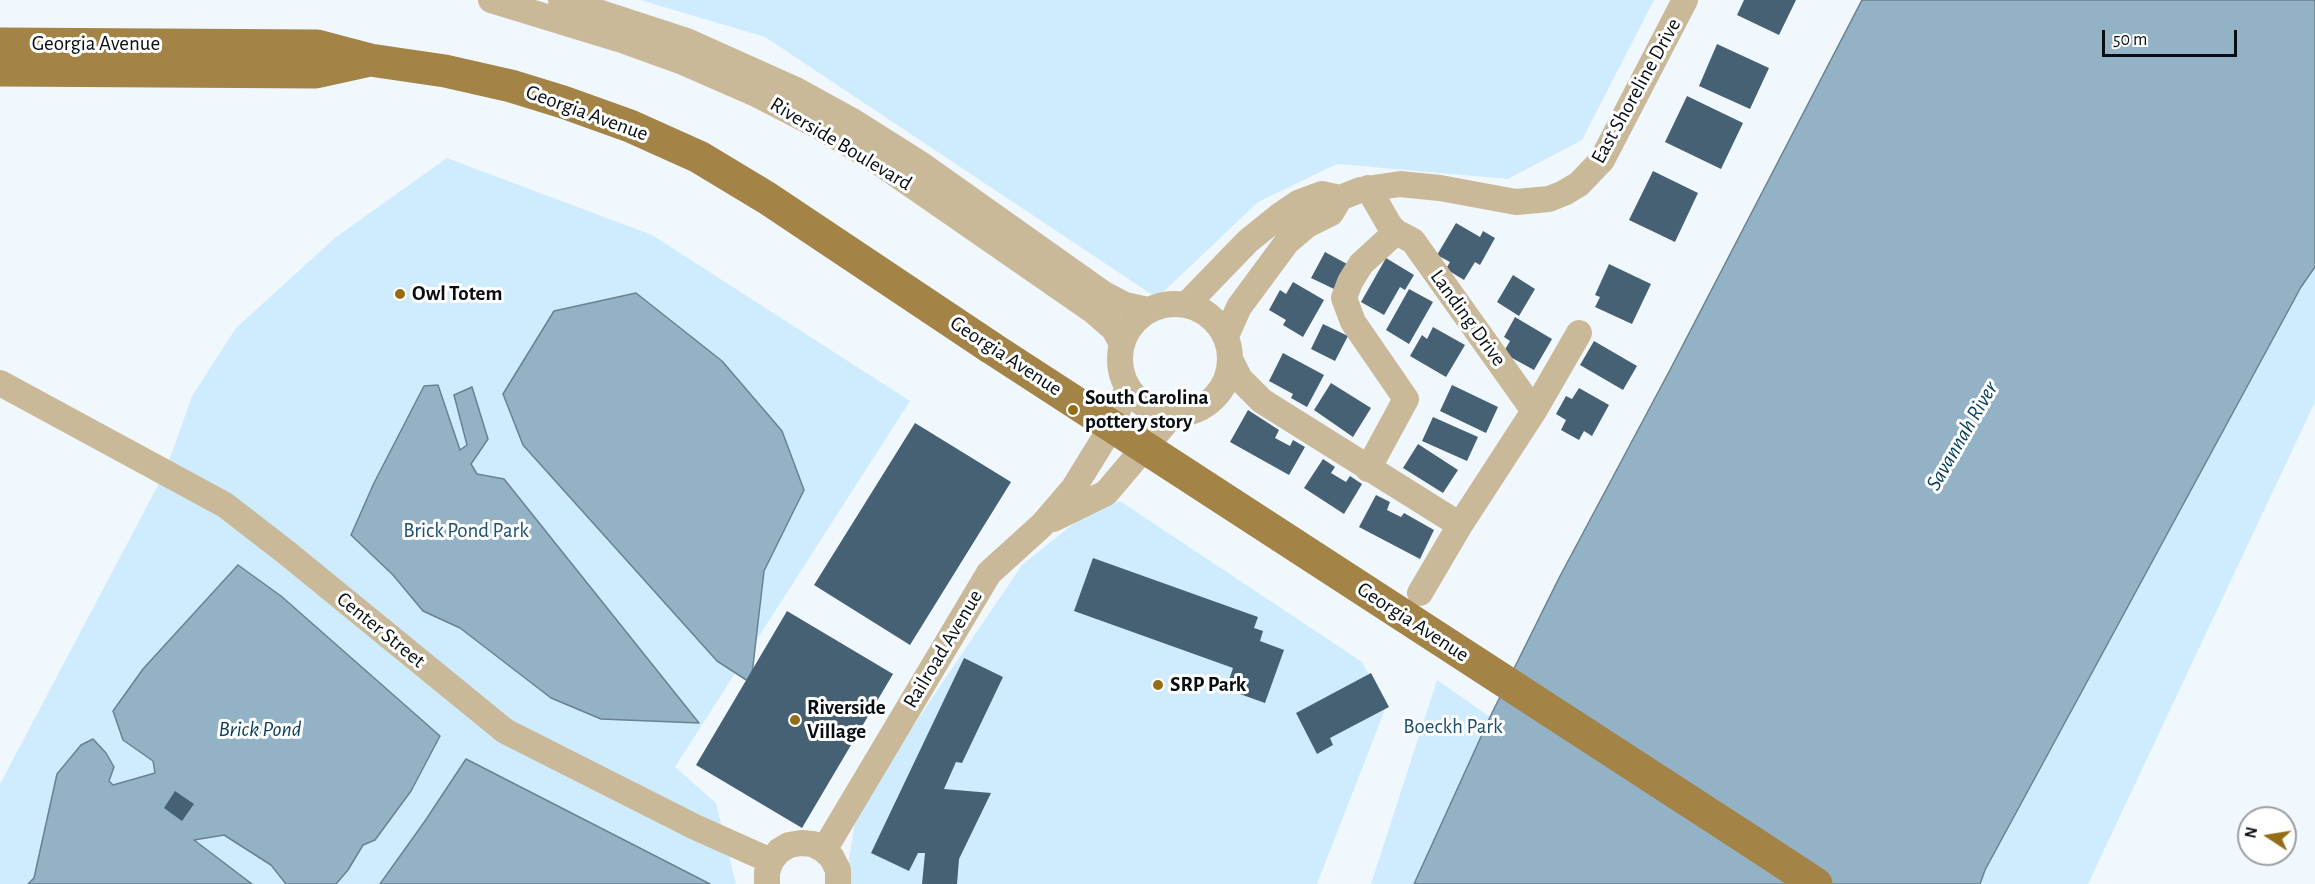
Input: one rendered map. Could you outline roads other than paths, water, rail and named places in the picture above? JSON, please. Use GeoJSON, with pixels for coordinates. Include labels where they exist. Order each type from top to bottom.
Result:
{"type":"FeatureCollection","features":[{"type":"Feature","properties":{"kind":"main road","name":"Georgia Avenue"},"geometry":{"type":"LineString","coordinates":[[0,44],[317,46],[370,60],[445,71],[511,86],[630,126],[699,157],[767,198],[990,347],[1816,884]]}},
{"type":"Feature","properties":{"kind":"main road","name":"Georgia Avenue"},"geometry":{"type":"LineString","coordinates":[[0,70],[316,72],[370,60]]}},
{"type":"Feature","properties":{"kind":"street","name":"Riverside Boulevard"},"geometry":{"type":"LineString","coordinates":[[491,0],[622,40],[683,62],[754,93],[822,128],[877,161],[1092,310],[1114,329],[1121,342]]}},
{"type":"Feature","properties":{"kind":"street","name":"Riverside Boulevard"},"geometry":{"type":"LineString","coordinates":[[561,0],[687,41],[794,89],[854,122],[922,165],[1104,294],[1125,305],[1148,310]]}},
{"type":"Feature","properties":{"kind":"street","name":"East Shoreline Drive"},"geometry":{"type":"LineString","coordinates":[[1340,198],[1368,188],[1420,184],[1516,202],[1549,199],[1579,184],[1602,160],[1685,0]]}},
{"type":"Feature","properties":{"kind":"street","name":"Landing Drive"},"geometry":{"type":"LineString","coordinates":[[1368,188],[1396,232],[1413,241],[1534,411]]}},
{"type":"Feature","properties":{"kind":"street"},"geometry":{"type":"LineString","coordinates":[[1187,304],[1248,241],[1279,216],[1298,203],[1322,194],[1340,198],[1331,213],[1307,225],[1287,242],[1239,307],[1228,347],[1224,384],[1216,396],[1204,406]]}},
{"type":"Feature","properties":{"kind":"street"},"geometry":{"type":"LineString","coordinates":[[1368,469],[1406,399],[1353,322],[1344,298],[1361,264],[1396,232]]}},
{"type":"Feature","properties":{"kind":"street"},"geometry":{"type":"LineString","coordinates":[[1262,401],[1228,401],[1204,406],[1190,412],[1173,414],[1159,412],[1135,398],[1128,388],[1120,365],[1121,342],[1139,315],[1159,305],[1187,304],[1205,311],[1220,326],[1240,379],[1262,401],[1460,525]]}},
{"type":"Feature","properties":{"kind":"street"},"geometry":{"type":"LineString","coordinates":[[1420,593],[1460,525],[1534,411],[1579,333]]}},
{"type":"Feature","properties":{"kind":"street","name":"Center Street"},"geometry":{"type":"LineString","coordinates":[[0,383],[225,505],[505,731],[695,827],[769,872]]}},
{"type":"Feature","properties":{"kind":"street","name":"Railroad Avenue"},"geometry":{"type":"LineString","coordinates":[[824,849],[989,573],[1042,525],[1073,489],[1107,434],[1128,388]]}},
{"type":"Feature","properties":{"kind":"street","name":"Railroad Avenue"},"geometry":{"type":"LineString","coordinates":[[1042,525],[1063,512],[1106,493],[1173,414]]}},
{"type":"Feature","properties":{"kind":"street"},"geometry":{"type":"LineString","coordinates":[[769,872],[784,848],[801,843],[813,844],[824,849],[832,858],[838,870],[838,884]]}},
{"type":"Feature","properties":{"kind":"water","name":"Savannah River"},"geometry":{"type":"Polygon","coordinates":[[[1862,0],[2315,0],[2315,267],[2301,287],[1985,870],[1980,884],[1414,884],[1490,717],[1559,578],[1862,0]]]}},
{"type":"Feature","properties":{"kind":"water"},"geometry":{"type":"Polygon","coordinates":[[[636,293],[722,361],[782,431],[804,490],[764,571],[751,683],[717,661],[523,445],[503,394],[554,311],[636,293]]]}},
{"type":"Feature","properties":{"kind":"water"},"geometry":{"type":"Polygon","coordinates":[[[438,385],[460,450],[467,445],[454,395],[472,387],[488,439],[471,464],[477,474],[504,479],[699,723],[601,719],[551,698],[460,628],[423,611],[393,575],[351,535],[374,483],[424,386],[438,385]]]}},
{"type":"Feature","properties":{"kind":"water","name":"Brick Pond"},"geometry":{"type":"Polygon","coordinates":[[[238,565],[281,596],[440,736],[411,791],[375,840],[363,845],[348,870],[336,884],[286,884],[271,865],[224,835],[194,840],[252,884],[28,884],[34,878],[57,774],[81,745],[93,739],[106,753],[114,767],[109,781],[113,785],[155,773],[153,761],[123,740],[113,711],[143,669],[238,565]]]}},
{"type":"Feature","properties":{"kind":"water"},"geometry":{"type":"Polygon","coordinates":[[[466,759],[710,884],[380,884],[466,759]]]}},
{"type":"Feature","properties":{"kind":"place","name":"Owl Totem"},"geometry":{"type":"Point","coordinates":[400,294]}},
{"type":"Feature","properties":{"kind":"place","name":"South Carolina pottery story"},"geometry":{"type":"Point","coordinates":[1073,410]}},
{"type":"Feature","properties":{"kind":"place","name":"SRP Park"},"geometry":{"type":"Point","coordinates":[1158,685]}},
{"type":"Feature","properties":{"kind":"place","name":"Riverside Village"},"geometry":{"type":"Point","coordinates":[795,720]}},
{"type":"Feature","properties":{"kind":"park label","name":"Brick Pond Park"},"geometry":{"type":"Point","coordinates":[466,531]}},
{"type":"Feature","properties":{"kind":"park label","name":"Boeckh Park"},"geometry":{"type":"Point","coordinates":[1453,727]}}]}
